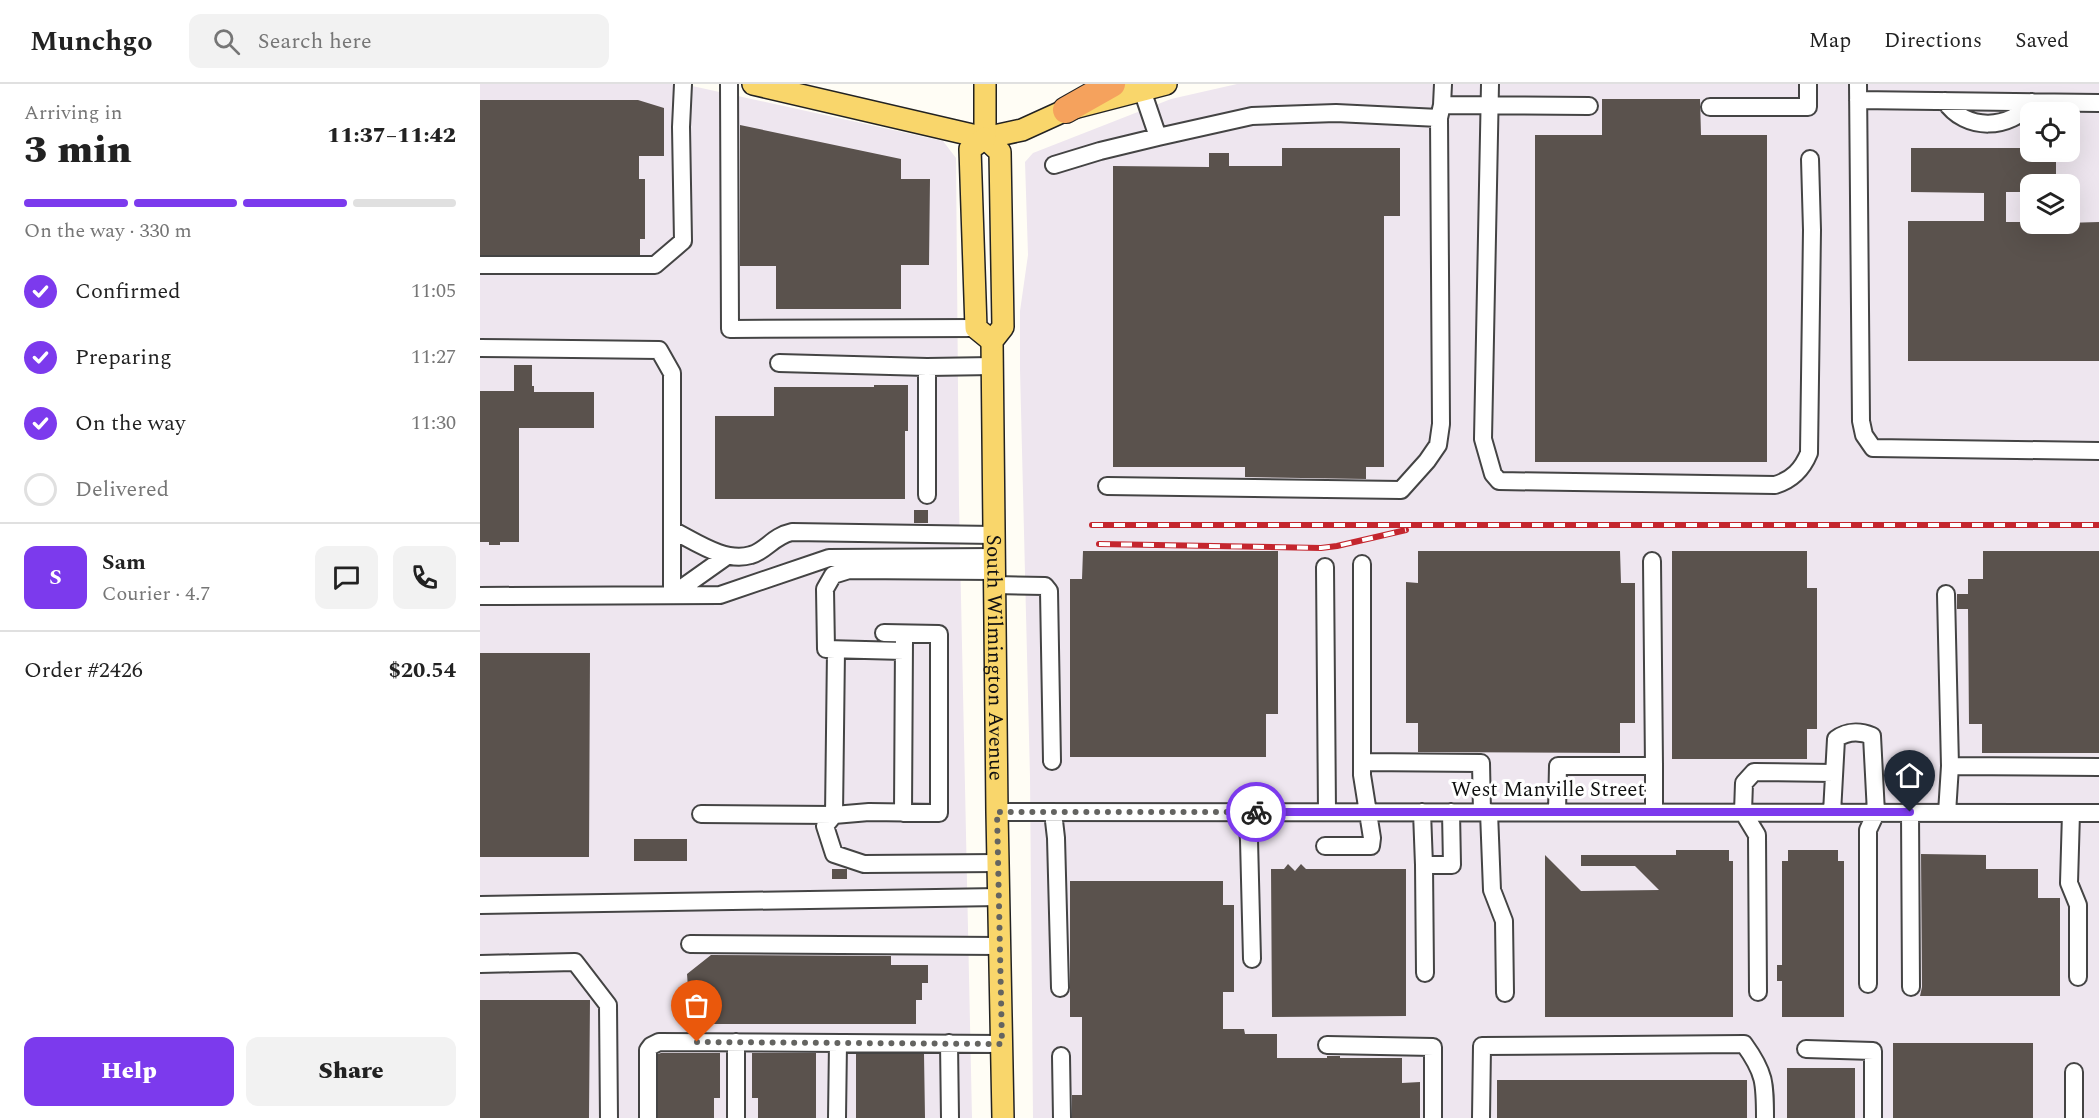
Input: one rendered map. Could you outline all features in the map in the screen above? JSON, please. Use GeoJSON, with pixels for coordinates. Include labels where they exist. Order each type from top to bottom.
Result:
{"type":"FeatureCollection","features":[{"type":"Feature","properties":{"kind":"highway"},"geometry":{"type":"LineString","coordinates":[[1066,110],[1112,84]]}},
{"type":"Feature","properties":{"kind":"main road"},"geometry":{"type":"LineString","coordinates":[[753,84],[985,138],[1022,129],[1066,110],[1166,84]]}},
{"type":"Feature","properties":{"kind":"main road"},"geometry":{"type":"LineString","coordinates":[[984,84],[985,138]]}},
{"type":"Feature","properties":{"kind":"main road","name":"South Wilmington Avenue"},"geometry":{"type":"LineString","coordinates":[[984,335],[1002,327],[1000,152],[985,138],[970,149],[984,335],[993,366],[997,812],[1003,1118]]}},
{"type":"Feature","properties":{"kind":"street"},"geometry":{"type":"LineString","coordinates":[[480,265],[655,265],[672,251],[683,241],[681,127],[683,84]]}},
{"type":"Feature","properties":{"kind":"street"},"geometry":{"type":"LineString","coordinates":[[729,84],[730,329],[984,335]]}},
{"type":"Feature","properties":{"kind":"street"},"geometry":{"type":"LineString","coordinates":[[1107,486],[1401,490],[1411,479],[1438,445],[1441,424],[1441,112],[1443,84]]}},
{"type":"Feature","properties":{"kind":"street"},"geometry":{"type":"LineString","coordinates":[[1490,84],[1483,439],[1493,474],[1499,481],[1775,485],[1794,476],[1804,465],[1809,453],[1812,230],[1810,159]]}},
{"type":"Feature","properties":{"kind":"street"},"geometry":{"type":"LineString","coordinates":[[1710,107],[1808,107],[1808,84]]}},
{"type":"Feature","properties":{"kind":"street"},"geometry":{"type":"LineString","coordinates":[[1142,90],[1158,137]]}},
{"type":"Feature","properties":{"kind":"street"},"geometry":{"type":"LineString","coordinates":[[2099,103],[1946,101],[1858,92],[1861,422],[1864,435],[1874,448],[2099,451]]}},
{"type":"Feature","properties":{"kind":"street"},"geometry":{"type":"LineString","coordinates":[[1054,165],[1100,151],[1252,116],[1441,112],[1490,105],[1589,106]]}},
{"type":"Feature","properties":{"kind":"street"},"geometry":{"type":"LineString","coordinates":[[480,348],[659,350],[672,373],[672,595]]}},
{"type":"Feature","properties":{"kind":"street"},"geometry":{"type":"LineString","coordinates":[[779,363],[927,367],[993,366]]}},
{"type":"Feature","properties":{"kind":"street"},"geometry":{"type":"LineString","coordinates":[[927,367],[927,495]]}},
{"type":"Feature","properties":{"kind":"street"},"geometry":{"type":"LineString","coordinates":[[672,530],[727,556],[752,555],[781,535],[792,532],[994,535]]}},
{"type":"Feature","properties":{"kind":"street"},"geometry":{"type":"LineString","coordinates":[[672,595],[727,556]]}},
{"type":"Feature","properties":{"kind":"street"},"geometry":{"type":"LineString","coordinates":[[480,596],[720,595],[829,558],[995,571],[1045,586],[1049,591],[1052,761]]}},
{"type":"Feature","properties":{"kind":"street"},"geometry":{"type":"LineString","coordinates":[[1652,561],[1654,812]]}},
{"type":"Feature","properties":{"kind":"street"},"geometry":{"type":"LineString","coordinates":[[1325,846],[1371,846],[1372,838],[1362,762],[1362,564]]}},
{"type":"Feature","properties":{"kind":"street"},"geometry":{"type":"LineString","coordinates":[[1325,567],[1327,812]]}},
{"type":"Feature","properties":{"kind":"street"},"geometry":{"type":"LineString","coordinates":[[904,651],[826,650],[825,589],[833,575],[849,570],[995,571]]}},
{"type":"Feature","properties":{"kind":"street"},"geometry":{"type":"LineString","coordinates":[[1946,594],[1950,766],[1947,813]]}},
{"type":"Feature","properties":{"kind":"street"},"geometry":{"type":"LineString","coordinates":[[701,814],[939,813],[939,634],[884,633]]}},
{"type":"Feature","properties":{"kind":"street"},"geometry":{"type":"LineString","coordinates":[[903,813],[904,634]]}},
{"type":"Feature","properties":{"kind":"street"},"geometry":{"type":"LineString","coordinates":[[836,650],[834,815],[825,826],[834,855],[864,864],[998,863]]}},
{"type":"Feature","properties":{"kind":"street"},"geometry":{"type":"LineString","coordinates":[[1832,813],[1836,740],[1839,736],[1853,732],[1872,736],[1876,813],[1868,830],[1869,984]]}},
{"type":"Feature","properties":{"kind":"street"},"geometry":{"type":"LineString","coordinates":[[1362,762],[1481,763],[1492,890],[1504,921],[1505,993]]}},
{"type":"Feature","properties":{"kind":"street"},"geometry":{"type":"LineString","coordinates":[[1557,812],[1558,766],[1654,766]]}},
{"type":"Feature","properties":{"kind":"street"},"geometry":{"type":"LineString","coordinates":[[1950,766],[2099,767]]}},
{"type":"Feature","properties":{"kind":"street"},"geometry":{"type":"LineString","coordinates":[[1758,993],[1757,835],[1743,812],[1744,783],[1754,772],[1834,773]]}},
{"type":"Feature","properties":{"kind":"street","name":"West Manville Street"},"geometry":{"type":"LineString","coordinates":[[997,812],[2099,813]]}},
{"type":"Feature","properties":{"kind":"street"},"geometry":{"type":"LineString","coordinates":[[1053,812],[1056,838],[1060,988]]}},
{"type":"Feature","properties":{"kind":"street"},"geometry":{"type":"LineString","coordinates":[[1246,812],[1249,840],[1251,959]]}},
{"type":"Feature","properties":{"kind":"street"},"geometry":{"type":"LineString","coordinates":[[1422,812],[1425,973]]}},
{"type":"Feature","properties":{"kind":"street"},"geometry":{"type":"LineString","coordinates":[[1424,865],[1452,865],[1451,812]]}},
{"type":"Feature","properties":{"kind":"street"},"geometry":{"type":"LineString","coordinates":[[1910,812],[1911,987]]}},
{"type":"Feature","properties":{"kind":"street"},"geometry":{"type":"LineString","coordinates":[[2070,813],[2069,883],[2078,905],[2078,977]]}},
{"type":"Feature","properties":{"kind":"street"},"geometry":{"type":"LineString","coordinates":[[480,905],[999,897]]}},
{"type":"Feature","properties":{"kind":"street"},"geometry":{"type":"LineString","coordinates":[[690,944],[1000,946]]}},
{"type":"Feature","properties":{"kind":"street"},"geometry":{"type":"LineString","coordinates":[[480,964],[575,962],[608,1005],[609,1118]]}},
{"type":"Feature","properties":{"kind":"street"},"geometry":{"type":"LineString","coordinates":[[648,1118],[648,1050],[658,1042],[1002,1044]]}},
{"type":"Feature","properties":{"kind":"street"},"geometry":{"type":"LineString","coordinates":[[736,1042],[736,1118]]}},
{"type":"Feature","properties":{"kind":"street"},"geometry":{"type":"LineString","coordinates":[[837,1118],[838,1043]]}},
{"type":"Feature","properties":{"kind":"street"},"geometry":{"type":"LineString","coordinates":[[949,1043],[950,1118]]}},
{"type":"Feature","properties":{"kind":"street"},"geometry":{"type":"LineString","coordinates":[[1481,1118],[1482,1047],[1686,1044],[1744,1044],[1756,1060],[1765,1084],[1766,1118]]}},
{"type":"Feature","properties":{"kind":"street"},"geometry":{"type":"LineString","coordinates":[[1327,1046],[1433,1047],[1433,1118]]}},
{"type":"Feature","properties":{"kind":"street"},"geometry":{"type":"LineString","coordinates":[[1806,1049],[1873,1051],[1873,1118]]}},
{"type":"Feature","properties":{"kind":"street"},"geometry":{"type":"LineString","coordinates":[[1061,1056],[1062,1118]]}},
{"type":"Feature","properties":{"kind":"street"},"geometry":{"type":"LineString","coordinates":[[2074,1072],[2074,1118]]}},
{"type":"Feature","properties":{"kind":"shaded area"},"geometry":{"type":"Polygon","coordinates":[[[480,84],[683,84],[943,141],[956,158],[959,503],[972,1118],[480,1118],[480,84]]]}},
{"type":"Feature","properties":{"kind":"shaded area"},"geometry":{"type":"Polygon","coordinates":[[[1237,84],[2099,84],[2099,1118],[1033,1118],[1030,777],[1020,311],[1028,255],[1025,162],[1033,153],[1171,99],[1237,84]]]}},
{"type":"Feature","properties":{"kind":"building"},"geometry":{"type":"Polygon","coordinates":[[[1602,99],[1700,99],[1701,135],[1767,135],[1767,462],[1535,462],[1535,135],[1602,135],[1602,99]]]}},
{"type":"Feature","properties":{"kind":"building"},"geometry":{"type":"Polygon","coordinates":[[[480,100],[638,100],[664,108],[664,156],[639,156],[639,179],[645,179],[645,239],[640,239],[640,255],[480,255],[480,100]]]}},
{"type":"Feature","properties":{"kind":"building"},"geometry":{"type":"Polygon","coordinates":[[[740,125],[901,159],[901,179],[930,179],[929,265],[901,265],[901,309],[776,309],[776,266],[740,266],[740,125]]]}},
{"type":"Feature","properties":{"kind":"building"},"geometry":{"type":"Polygon","coordinates":[[[1282,148],[1400,148],[1400,216],[1384,216],[1384,467],[1366,467],[1366,479],[1245,477],[1245,467],[1113,467],[1113,166],[1209,167],[1209,153],[1229,153],[1229,166],[1282,166],[1282,148]]]}},
{"type":"Feature","properties":{"kind":"building"},"geometry":{"type":"Polygon","coordinates":[[[1911,148],[2020,148],[2020,162],[2056,162],[2056,174],[2020,174],[2020,192],[2006,192],[2006,222],[2020,222],[2020,234],[2080,234],[2080,223],[2099,222],[2099,361],[1908,361],[1908,221],[1984,221],[1984,193],[1911,192],[1911,148]]]}},
{"type":"Feature","properties":{"kind":"building"},"geometry":{"type":"Polygon","coordinates":[[[514,365],[532,365],[534,392],[594,392],[594,428],[519,428],[519,542],[500,542],[500,545],[489,545],[489,542],[480,542],[480,391],[514,391],[514,365]]]}},
{"type":"Feature","properties":{"kind":"building"},"geometry":{"type":"Polygon","coordinates":[[[874,385],[908,385],[905,499],[715,499],[715,416],[774,416],[774,387],[874,387],[874,385]]]}},
{"type":"Feature","properties":{"kind":"building"},"geometry":{"type":"Polygon","coordinates":[[[914,510],[928,510],[928,523],[914,523],[914,510]]]}},
{"type":"Feature","properties":{"kind":"building"},"geometry":{"type":"Polygon","coordinates":[[[1083,551],[1278,551],[1278,714],[1266,714],[1266,757],[1070,757],[1070,579],[1082,579],[1083,551]]]}},
{"type":"Feature","properties":{"kind":"building"},"geometry":{"type":"Polygon","coordinates":[[[1418,551],[1620,551],[1621,583],[1635,583],[1635,723],[1620,723],[1620,753],[1418,752],[1418,723],[1406,723],[1406,582],[1418,583],[1418,551]]]}},
{"type":"Feature","properties":{"kind":"building"},"geometry":{"type":"Polygon","coordinates":[[[1672,551],[1807,551],[1807,588],[1817,588],[1817,729],[1807,729],[1807,759],[1672,759],[1672,551]]]}},
{"type":"Feature","properties":{"kind":"building"},"geometry":{"type":"Polygon","coordinates":[[[1983,551],[2099,551],[2099,753],[1982,753],[1982,724],[1969,724],[1968,609],[1957,609],[1957,594],[1968,594],[1968,579],[1983,579],[1983,551]]]}},
{"type":"Feature","properties":{"kind":"building"},"geometry":{"type":"Polygon","coordinates":[[[480,653],[590,653],[589,857],[480,857],[480,653]]]}},
{"type":"Feature","properties":{"kind":"building"},"geometry":{"type":"Polygon","coordinates":[[[634,839],[687,839],[687,861],[634,861],[634,839]]]}},
{"type":"Feature","properties":{"kind":"building"},"geometry":{"type":"Polygon","coordinates":[[[1676,850],[1729,850],[1729,861],[1733,861],[1733,1017],[1545,1017],[1545,855],[1581,891],[1659,890],[1635,866],[1581,866],[1581,855],[1676,855],[1676,850]]]}},
{"type":"Feature","properties":{"kind":"building"},"geometry":{"type":"Polygon","coordinates":[[[1788,850],[1838,850],[1838,861],[1844,861],[1844,1017],[1782,1017],[1782,981],[1777,981],[1777,965],[1782,965],[1782,861],[1788,861],[1788,850]]]}},
{"type":"Feature","properties":{"kind":"building"},"geometry":{"type":"Polygon","coordinates":[[[1921,854],[1986,855],[1986,869],[2038,869],[2038,898],[2060,898],[2060,996],[1920,996],[1922,987],[1921,854]]]}},
{"type":"Feature","properties":{"kind":"building"},"geometry":{"type":"Polygon","coordinates":[[[1288,864],[1295,871],[1301,864],[1306,869],[1406,869],[1406,1016],[1272,1017],[1271,869],[1284,869],[1288,864]]]}},
{"type":"Feature","properties":{"kind":"building"},"geometry":{"type":"Polygon","coordinates":[[[832,869],[847,869],[847,879],[832,879],[832,869]]]}},
{"type":"Feature","properties":{"kind":"building"},"geometry":{"type":"Polygon","coordinates":[[[1070,881],[1223,881],[1223,905],[1234,905],[1234,992],[1223,992],[1223,1029],[1244,1029],[1245,1034],[1277,1034],[1277,1058],[1340,1056],[1340,1058],[1402,1058],[1402,1083],[1420,1082],[1420,1118],[1072,1118],[1072,1095],[1082,1095],[1082,1017],[1070,1017],[1070,881]]]}},
{"type":"Feature","properties":{"kind":"building"},"geometry":{"type":"Polygon","coordinates":[[[711,955],[891,956],[891,965],[928,965],[928,983],[922,983],[922,1000],[916,1000],[916,1024],[694,1024],[695,984],[688,988],[687,974],[711,955]]]}},
{"type":"Feature","properties":{"kind":"building"},"geometry":{"type":"Polygon","coordinates":[[[480,1000],[590,1000],[589,1118],[480,1118],[480,1000]]]}},
{"type":"Feature","properties":{"kind":"building"},"geometry":{"type":"Polygon","coordinates":[[[1893,1043],[2033,1043],[2033,1118],[1893,1118],[1893,1043]]]}},
{"type":"Feature","properties":{"kind":"building"},"geometry":{"type":"Polygon","coordinates":[[[720,1053],[720,1098],[714,1098],[714,1118],[658,1118],[658,1054],[720,1053]]]}},
{"type":"Feature","properties":{"kind":"building"},"geometry":{"type":"Polygon","coordinates":[[[752,1053],[816,1053],[816,1118],[758,1118],[758,1098],[752,1098],[752,1053]]]}},
{"type":"Feature","properties":{"kind":"building"},"geometry":{"type":"Polygon","coordinates":[[[856,1054],[924,1054],[925,1118],[856,1118],[856,1054]]]}},
{"type":"Feature","properties":{"kind":"building"},"geometry":{"type":"Polygon","coordinates":[[[1787,1068],[1855,1068],[1855,1118],[1787,1118],[1787,1068]]]}},
{"type":"Feature","properties":{"kind":"building"},"geometry":{"type":"Polygon","coordinates":[[[1497,1080],[1747,1080],[1747,1118],[1497,1118],[1497,1080]]]}},
{"type":"Feature","properties":{"kind":"railway"},"geometry":{"type":"LineString","coordinates":[[1092,525],[2099,525]]}},
{"type":"Feature","properties":{"kind":"railway"},"geometry":{"type":"LineString","coordinates":[[1099,544],[1321,548],[1406,530]]}},
{"type":"Feature","properties":{"kind":"way so far"},"geometry":{"type":"LineString","coordinates":[[697,1042],[1002,1044],[997,812],[1256,812]]}},
{"type":"Feature","properties":{"kind":"route"},"geometry":{"type":"LineString","coordinates":[[1256,812],[1910,812]]}}]}
